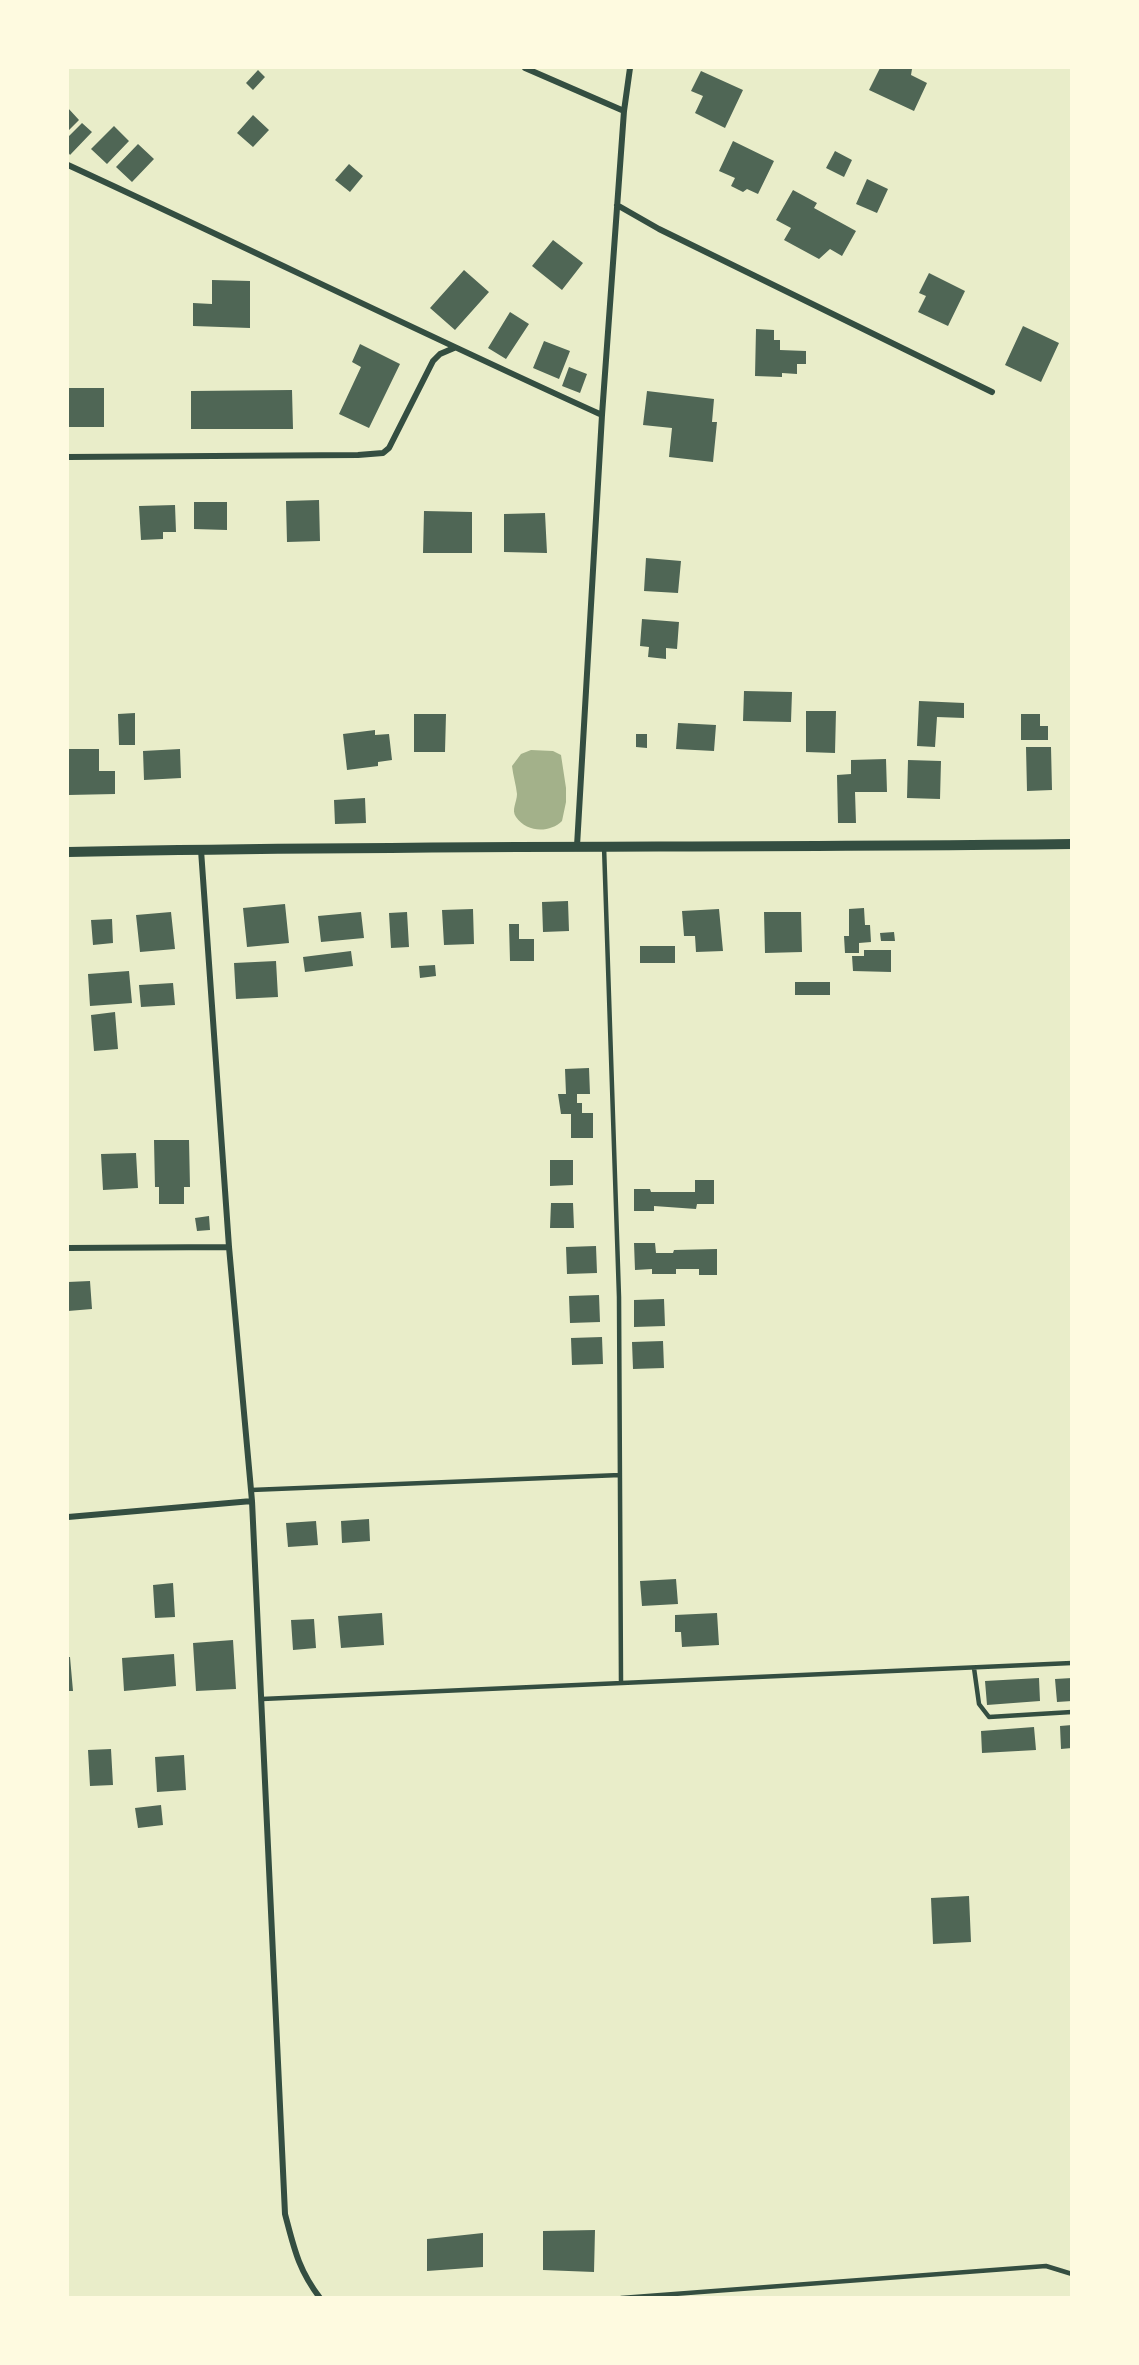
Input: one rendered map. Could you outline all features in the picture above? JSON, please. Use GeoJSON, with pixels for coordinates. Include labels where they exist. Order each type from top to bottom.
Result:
{"type":"FeatureCollection","features":[{"type":"Feature","properties":{"kind":"street"},"geometry":{"type":"LineString","coordinates":[[525,68],[624,111]]}},
{"type":"Feature","properties":{"kind":"street"},"geometry":{"type":"LineString","coordinates":[[577,846],[602,415],[624,111],[630,68]]}},
{"type":"Feature","properties":{"kind":"street"},"geometry":{"type":"LineString","coordinates":[[68,165],[262,254],[454,348],[602,415]]}},
{"type":"Feature","properties":{"kind":"street"},"geometry":{"type":"LineString","coordinates":[[617,205],[659,229],[993,392]]}},
{"type":"Feature","properties":{"kind":"street"},"geometry":{"type":"LineString","coordinates":[[68,457],[383,453],[388,448],[436,357],[454,348]]}},
{"type":"Feature","properties":{"kind":"street"},"geometry":{"type":"LineString","coordinates":[[68,852],[577,846],[824,847],[1071,844]]}},
{"type":"Feature","properties":{"kind":"street"},"geometry":{"type":"LineString","coordinates":[[201,849],[229,1247],[252,1501],[285,2214],[304,2277],[320,2298]]}},
{"type":"Feature","properties":{"kind":"street"},"geometry":{"type":"LineString","coordinates":[[68,1248],[229,1247]]}},
{"type":"Feature","properties":{"kind":"street"},"geometry":{"type":"LineString","coordinates":[[68,1517],[252,1501]]}},
{"type":"Feature","properties":{"kind":"lane"},"geometry":{"type":"LineString","coordinates":[[603,846],[618,1285],[621,1683]]}},
{"type":"Feature","properties":{"kind":"lane"},"geometry":{"type":"LineString","coordinates":[[251,1490],[620,1475]]}},
{"type":"Feature","properties":{"kind":"lane"},"geometry":{"type":"LineString","coordinates":[[262,1699],[1071,1663]]}},
{"type":"Feature","properties":{"kind":"lane"},"geometry":{"type":"LineString","coordinates":[[974,1668],[979,1704],[989,1716],[1071,1712]]}},
{"type":"Feature","properties":{"kind":"lane"},"geometry":{"type":"LineString","coordinates":[[621,2298],[1046,2266],[1071,2274]]}},
{"type":"Feature","properties":{"kind":"shaded area"},"geometry":{"type":"Polygon","coordinates":[[[531,750],[553,751],[561,755],[566,802],[562,821],[551,828],[539,830],[526,826],[514,812],[517,794],[512,766],[521,754],[531,750]]]}},
{"type":"Feature","properties":{"kind":"building"},"geometry":{"type":"Polygon","coordinates":[[[880,68],[909,68],[912,69],[911,75],[927,83],[914,111],[869,90],[880,68]]]}},
{"type":"Feature","properties":{"kind":"building"},"geometry":{"type":"Polygon","coordinates":[[[258,70],[265,77],[253,90],[246,83],[258,70]]]}},
{"type":"Feature","properties":{"kind":"building"},"geometry":{"type":"Polygon","coordinates":[[[701,71],[743,90],[725,128],[695,113],[703,96],[691,91],[701,71]]]}},
{"type":"Feature","properties":{"kind":"building"},"geometry":{"type":"Polygon","coordinates":[[[68,108],[79,120],[68,131],[68,108]]]}},
{"type":"Feature","properties":{"kind":"building"},"geometry":{"type":"Polygon","coordinates":[[[253,115],[269,130],[253,147],[237,133],[253,115]]]}},
{"type":"Feature","properties":{"kind":"building"},"geometry":{"type":"Polygon","coordinates":[[[82,123],[92,132],[70,155],[68,137],[82,123]]]}},
{"type":"Feature","properties":{"kind":"building"},"geometry":{"type":"Polygon","coordinates":[[[114,126],[129,141],[107,164],[91,149],[114,126]]]}},
{"type":"Feature","properties":{"kind":"building"},"geometry":{"type":"Polygon","coordinates":[[[733,141],[774,161],[758,194],[747,189],[743,192],[731,186],[735,178],[719,171],[733,141]]]}},
{"type":"Feature","properties":{"kind":"building"},"geometry":{"type":"Polygon","coordinates":[[[138,144],[154,159],[132,182],[116,167],[138,144]]]}},
{"type":"Feature","properties":{"kind":"building"},"geometry":{"type":"Polygon","coordinates":[[[835,151],[852,160],[844,177],[826,168],[835,151]]]}},
{"type":"Feature","properties":{"kind":"building"},"geometry":{"type":"Polygon","coordinates":[[[349,164],[363,176],[350,192],[335,180],[349,164]]]}},
{"type":"Feature","properties":{"kind":"building"},"geometry":{"type":"Polygon","coordinates":[[[867,179],[888,189],[877,213],[856,204],[867,179]]]}},
{"type":"Feature","properties":{"kind":"building"},"geometry":{"type":"Polygon","coordinates":[[[793,190],[817,203],[814,208],[856,231],[842,256],[830,249],[819,259],[784,240],[791,228],[776,220],[793,190]]]}},
{"type":"Feature","properties":{"kind":"building"},"geometry":{"type":"Polygon","coordinates":[[[553,240],[583,263],[562,290],[532,266],[553,240]]]}},
{"type":"Feature","properties":{"kind":"building"},"geometry":{"type":"Polygon","coordinates":[[[464,270],[489,292],[455,330],[430,308],[464,270]]]}},
{"type":"Feature","properties":{"kind":"building"},"geometry":{"type":"Polygon","coordinates":[[[929,273],[965,291],[948,326],[918,312],[926,296],[919,293],[929,273]]]}},
{"type":"Feature","properties":{"kind":"building"},"geometry":{"type":"Polygon","coordinates":[[[212,280],[250,281],[250,328],[193,326],[193,303],[212,304],[212,280]]]}},
{"type":"Feature","properties":{"kind":"building"},"geometry":{"type":"Polygon","coordinates":[[[510,312],[529,324],[506,359],[488,348],[510,312]]]}},
{"type":"Feature","properties":{"kind":"building"},"geometry":{"type":"Polygon","coordinates":[[[1023,326],[1059,343],[1041,382],[1005,365],[1023,326]]]}},
{"type":"Feature","properties":{"kind":"building"},"geometry":{"type":"Polygon","coordinates":[[[756,329],[774,330],[774,340],[780,340],[780,350],[806,351],[806,364],[797,364],[797,374],[782,373],[782,377],[755,376],[756,329]]]}},
{"type":"Feature","properties":{"kind":"building"},"geometry":{"type":"Polygon","coordinates":[[[544,341],[570,351],[559,379],[533,368],[544,341]]]}},
{"type":"Feature","properties":{"kind":"building"},"geometry":{"type":"Polygon","coordinates":[[[360,344],[400,364],[369,428],[339,414],[361,367],[352,362],[360,344]]]}},
{"type":"Feature","properties":{"kind":"building"},"geometry":{"type":"Polygon","coordinates":[[[569,367],[587,374],[580,393],[562,386],[569,367]]]}},
{"type":"Feature","properties":{"kind":"building"},"geometry":{"type":"Polygon","coordinates":[[[68,388],[104,388],[104,427],[68,427],[68,388]]]}},
{"type":"Feature","properties":{"kind":"building"},"geometry":{"type":"Polygon","coordinates":[[[292,390],[293,429],[191,429],[191,391],[292,390]]]}},
{"type":"Feature","properties":{"kind":"building"},"geometry":{"type":"Polygon","coordinates":[[[647,391],[714,399],[712,422],[717,422],[713,462],[669,457],[672,428],[643,425],[647,391]]]}},
{"type":"Feature","properties":{"kind":"building"},"geometry":{"type":"Polygon","coordinates":[[[319,500],[320,541],[287,542],[286,501],[319,500]]]}},
{"type":"Feature","properties":{"kind":"building"},"geometry":{"type":"Polygon","coordinates":[[[194,502],[227,502],[227,530],[194,529],[194,502]]]}},
{"type":"Feature","properties":{"kind":"building"},"geometry":{"type":"Polygon","coordinates":[[[175,505],[176,532],[163,532],[163,539],[141,540],[139,506],[175,505]]]}},
{"type":"Feature","properties":{"kind":"building"},"geometry":{"type":"Polygon","coordinates":[[[424,511],[472,512],[472,553],[423,553],[424,511]]]}},
{"type":"Feature","properties":{"kind":"building"},"geometry":{"type":"Polygon","coordinates":[[[545,513],[547,553],[504,552],[504,514],[545,513]]]}},
{"type":"Feature","properties":{"kind":"building"},"geometry":{"type":"Polygon","coordinates":[[[646,558],[681,561],[678,593],[644,591],[646,558]]]}},
{"type":"Feature","properties":{"kind":"building"},"geometry":{"type":"Polygon","coordinates":[[[642,619],[679,622],[677,649],[666,648],[666,659],[648,657],[649,647],[640,646],[642,619]]]}},
{"type":"Feature","properties":{"kind":"building"},"geometry":{"type":"Polygon","coordinates":[[[744,691],[792,692],[791,722],[743,721],[744,691]]]}},
{"type":"Feature","properties":{"kind":"building"},"geometry":{"type":"Polygon","coordinates":[[[919,701],[964,703],[964,718],[937,717],[935,747],[917,746],[919,701]]]}},
{"type":"Feature","properties":{"kind":"building"},"geometry":{"type":"Polygon","coordinates":[[[806,711],[836,711],[835,753],[806,752],[806,711]]]}},
{"type":"Feature","properties":{"kind":"building"},"geometry":{"type":"Polygon","coordinates":[[[135,713],[135,745],[119,745],[118,714],[135,713]]]}},
{"type":"Feature","properties":{"kind":"building"},"geometry":{"type":"Polygon","coordinates":[[[414,714],[446,714],[445,752],[414,752],[414,714]]]}},
{"type":"Feature","properties":{"kind":"building"},"geometry":{"type":"Polygon","coordinates":[[[1021,714],[1040,714],[1040,726],[1048,726],[1048,740],[1021,740],[1021,714]]]}},
{"type":"Feature","properties":{"kind":"building"},"geometry":{"type":"Polygon","coordinates":[[[678,723],[716,725],[714,751],[676,749],[678,723]]]}},
{"type":"Feature","properties":{"kind":"building"},"geometry":{"type":"Polygon","coordinates":[[[375,730],[375,735],[389,734],[392,760],[378,762],[378,766],[347,770],[343,734],[375,730]]]}},
{"type":"Feature","properties":{"kind":"building"},"geometry":{"type":"Polygon","coordinates":[[[636,734],[647,734],[647,748],[636,747],[636,734]]]}},
{"type":"Feature","properties":{"kind":"building"},"geometry":{"type":"Polygon","coordinates":[[[1026,747],[1051,747],[1052,790],[1027,791],[1026,747]]]}},
{"type":"Feature","properties":{"kind":"building"},"geometry":{"type":"Polygon","coordinates":[[[69,749],[99,749],[99,771],[115,771],[115,794],[68,795],[69,749]]]}},
{"type":"Feature","properties":{"kind":"building"},"geometry":{"type":"Polygon","coordinates":[[[180,749],[181,778],[144,780],[143,751],[180,749]]]}},
{"type":"Feature","properties":{"kind":"building"},"geometry":{"type":"Polygon","coordinates":[[[886,759],[887,792],[855,792],[856,823],[838,823],[837,775],[851,774],[851,760],[886,759]]]}},
{"type":"Feature","properties":{"kind":"building"},"geometry":{"type":"Polygon","coordinates":[[[908,760],[941,761],[940,799],[907,798],[908,760]]]}},
{"type":"Feature","properties":{"kind":"building"},"geometry":{"type":"Polygon","coordinates":[[[365,798],[366,823],[335,824],[334,800],[365,798]]]}},
{"type":"Feature","properties":{"kind":"building"},"geometry":{"type":"Polygon","coordinates":[[[568,901],[569,931],[543,932],[542,902],[568,901]]]}},
{"type":"Feature","properties":{"kind":"building"},"geometry":{"type":"Polygon","coordinates":[[[285,904],[289,943],[247,947],[243,908],[285,904]]]}},
{"type":"Feature","properties":{"kind":"building"},"geometry":{"type":"Polygon","coordinates":[[[864,908],[865,925],[870,925],[871,942],[859,943],[859,953],[845,953],[844,936],[849,936],[849,909],[864,908]]]}},
{"type":"Feature","properties":{"kind":"building"},"geometry":{"type":"Polygon","coordinates":[[[473,909],[474,944],[444,945],[442,910],[473,909]]]}},
{"type":"Feature","properties":{"kind":"building"},"geometry":{"type":"Polygon","coordinates":[[[719,909],[723,951],[696,952],[695,936],[684,936],[682,911],[719,909]]]}},
{"type":"Feature","properties":{"kind":"building"},"geometry":{"type":"Polygon","coordinates":[[[171,912],[175,949],[140,952],[136,915],[171,912]]]}},
{"type":"Feature","properties":{"kind":"building"},"geometry":{"type":"Polygon","coordinates":[[[361,912],[364,938],[321,942],[318,916],[361,912]]]}},
{"type":"Feature","properties":{"kind":"building"},"geometry":{"type":"Polygon","coordinates":[[[407,912],[409,947],[391,948],[389,913],[407,912]]]}},
{"type":"Feature","properties":{"kind":"building"},"geometry":{"type":"Polygon","coordinates":[[[764,912],[801,912],[802,952],[765,953],[764,912]]]}},
{"type":"Feature","properties":{"kind":"building"},"geometry":{"type":"Polygon","coordinates":[[[112,919],[113,943],[93,945],[91,920],[112,919]]]}},
{"type":"Feature","properties":{"kind":"building"},"geometry":{"type":"Polygon","coordinates":[[[509,924],[519,924],[519,939],[534,939],[534,961],[510,961],[509,924]]]}},
{"type":"Feature","properties":{"kind":"building"},"geometry":{"type":"Polygon","coordinates":[[[894,932],[895,941],[881,941],[880,933],[894,932]]]}},
{"type":"Feature","properties":{"kind":"building"},"geometry":{"type":"Polygon","coordinates":[[[640,946],[675,946],[675,963],[640,963],[640,946]]]}},
{"type":"Feature","properties":{"kind":"building"},"geometry":{"type":"Polygon","coordinates":[[[864,950],[891,950],[891,972],[853,971],[852,956],[864,956],[864,950]]]}},
{"type":"Feature","properties":{"kind":"building"},"geometry":{"type":"Polygon","coordinates":[[[351,951],[353,966],[305,972],[303,957],[351,951]]]}},
{"type":"Feature","properties":{"kind":"building"},"geometry":{"type":"Polygon","coordinates":[[[276,961],[278,997],[236,999],[234,963],[276,961]]]}},
{"type":"Feature","properties":{"kind":"building"},"geometry":{"type":"Polygon","coordinates":[[[435,965],[436,976],[420,978],[419,966],[435,965]]]}},
{"type":"Feature","properties":{"kind":"building"},"geometry":{"type":"Polygon","coordinates":[[[129,971],[132,1003],[90,1006],[88,974],[129,971]]]}},
{"type":"Feature","properties":{"kind":"building"},"geometry":{"type":"Polygon","coordinates":[[[795,982],[830,982],[830,995],[795,995],[795,982]]]}},
{"type":"Feature","properties":{"kind":"building"},"geometry":{"type":"Polygon","coordinates":[[[173,983],[175,1005],[141,1007],[139,985],[173,983]]]}},
{"type":"Feature","properties":{"kind":"building"},"geometry":{"type":"Polygon","coordinates":[[[115,1012],[118,1049],[94,1051],[91,1015],[115,1012]]]}},
{"type":"Feature","properties":{"kind":"building"},"geometry":{"type":"Polygon","coordinates":[[[589,1068],[590,1094],[577,1094],[577,1103],[582,1103],[582,1113],[593,1113],[593,1138],[571,1138],[571,1114],[561,1114],[558,1094],[566,1094],[565,1069],[589,1068]]]}},
{"type":"Feature","properties":{"kind":"building"},"geometry":{"type":"Polygon","coordinates":[[[154,1140],[189,1140],[190,1187],[184,1187],[184,1204],[159,1204],[159,1187],[155,1187],[154,1140]]]}},
{"type":"Feature","properties":{"kind":"building"},"geometry":{"type":"Polygon","coordinates":[[[136,1153],[138,1188],[103,1190],[101,1154],[136,1153]]]}},
{"type":"Feature","properties":{"kind":"building"},"geometry":{"type":"Polygon","coordinates":[[[550,1160],[573,1160],[573,1185],[550,1186],[550,1160]]]}},
{"type":"Feature","properties":{"kind":"building"},"geometry":{"type":"Polygon","coordinates":[[[695,1180],[714,1180],[714,1204],[697,1204],[696,1209],[654,1206],[654,1211],[634,1211],[634,1189],[650,1189],[651,1192],[695,1192],[695,1180]]]}},
{"type":"Feature","properties":{"kind":"building"},"geometry":{"type":"Polygon","coordinates":[[[551,1203],[573,1203],[574,1228],[550,1228],[551,1203]]]}},
{"type":"Feature","properties":{"kind":"building"},"geometry":{"type":"Polygon","coordinates":[[[209,1216],[210,1230],[197,1231],[195,1218],[209,1216]]]}},
{"type":"Feature","properties":{"kind":"building"},"geometry":{"type":"Polygon","coordinates":[[[634,1243],[655,1243],[656,1253],[673,1253],[674,1250],[717,1249],[717,1275],[699,1275],[699,1269],[676,1269],[676,1274],[652,1274],[652,1269],[635,1270],[634,1243]]]}},
{"type":"Feature","properties":{"kind":"building"},"geometry":{"type":"Polygon","coordinates":[[[596,1246],[597,1273],[567,1274],[566,1247],[596,1246]]]}},
{"type":"Feature","properties":{"kind":"building"},"geometry":{"type":"Polygon","coordinates":[[[90,1281],[92,1309],[68,1311],[68,1282],[90,1281]]]}},
{"type":"Feature","properties":{"kind":"building"},"geometry":{"type":"Polygon","coordinates":[[[599,1295],[600,1322],[570,1323],[569,1296],[599,1295]]]}},
{"type":"Feature","properties":{"kind":"building"},"geometry":{"type":"Polygon","coordinates":[[[664,1299],[665,1326],[634,1327],[634,1300],[664,1299]]]}},
{"type":"Feature","properties":{"kind":"building"},"geometry":{"type":"Polygon","coordinates":[[[602,1337],[603,1364],[572,1365],[571,1338],[602,1337]]]}},
{"type":"Feature","properties":{"kind":"building"},"geometry":{"type":"Polygon","coordinates":[[[663,1341],[664,1368],[633,1369],[632,1342],[663,1341]]]}},
{"type":"Feature","properties":{"kind":"building"},"geometry":{"type":"Polygon","coordinates":[[[369,1519],[370,1541],[342,1543],[341,1521],[369,1519]]]}},
{"type":"Feature","properties":{"kind":"building"},"geometry":{"type":"Polygon","coordinates":[[[316,1521],[318,1545],[288,1547],[286,1523],[316,1521]]]}},
{"type":"Feature","properties":{"kind":"building"},"geometry":{"type":"Polygon","coordinates":[[[676,1579],[678,1604],[642,1606],[640,1581],[676,1579]]]}},
{"type":"Feature","properties":{"kind":"building"},"geometry":{"type":"Polygon","coordinates":[[[173,1583],[175,1617],[155,1618],[153,1585],[173,1583]]]}},
{"type":"Feature","properties":{"kind":"building"},"geometry":{"type":"Polygon","coordinates":[[[382,1613],[384,1645],[341,1648],[338,1616],[382,1613]]]}},
{"type":"Feature","properties":{"kind":"building"},"geometry":{"type":"Polygon","coordinates":[[[717,1613],[719,1645],[682,1647],[681,1632],[675,1632],[675,1615],[717,1613]]]}},
{"type":"Feature","properties":{"kind":"building"},"geometry":{"type":"Polygon","coordinates":[[[314,1619],[316,1648],[293,1650],[291,1620],[314,1619]]]}},
{"type":"Feature","properties":{"kind":"building"},"geometry":{"type":"Polygon","coordinates":[[[233,1640],[236,1689],[196,1691],[193,1643],[233,1640]]]}},
{"type":"Feature","properties":{"kind":"building"},"geometry":{"type":"Polygon","coordinates":[[[174,1654],[176,1686],[124,1691],[122,1658],[174,1654]]]}},
{"type":"Feature","properties":{"kind":"building"},"geometry":{"type":"Polygon","coordinates":[[[68,1657],[70,1657],[73,1691],[68,1691],[68,1657]]]}},
{"type":"Feature","properties":{"kind":"building"},"geometry":{"type":"Polygon","coordinates":[[[1039,1678],[1040,1701],[987,1705],[985,1681],[1039,1678]]]}},
{"type":"Feature","properties":{"kind":"building"},"geometry":{"type":"Polygon","coordinates":[[[1072,1678],[1072,1701],[1057,1702],[1055,1679],[1072,1678]]]}},
{"type":"Feature","properties":{"kind":"building"},"geometry":{"type":"Polygon","coordinates":[[[1072,1725],[1072,1748],[1061,1749],[1060,1726],[1072,1725]]]}},
{"type":"Feature","properties":{"kind":"building"},"geometry":{"type":"Polygon","coordinates":[[[1034,1727],[1036,1750],[982,1753],[981,1731],[1034,1727]]]}},
{"type":"Feature","properties":{"kind":"building"},"geometry":{"type":"Polygon","coordinates":[[[111,1749],[113,1785],[90,1786],[88,1750],[111,1749]]]}},
{"type":"Feature","properties":{"kind":"building"},"geometry":{"type":"Polygon","coordinates":[[[184,1755],[186,1790],[157,1792],[155,1757],[184,1755]]]}},
{"type":"Feature","properties":{"kind":"building"},"geometry":{"type":"Polygon","coordinates":[[[161,1805],[163,1825],[138,1828],[135,1808],[161,1805]]]}},
{"type":"Feature","properties":{"kind":"building"},"geometry":{"type":"Polygon","coordinates":[[[969,1896],[971,1942],[933,1944],[931,1898],[969,1896]]]}},
{"type":"Feature","properties":{"kind":"building"},"geometry":{"type":"Polygon","coordinates":[[[595,2230],[594,2272],[543,2270],[543,2231],[595,2230]]]}},
{"type":"Feature","properties":{"kind":"building"},"geometry":{"type":"Polygon","coordinates":[[[483,2233],[483,2267],[427,2271],[427,2239],[483,2233]]]}}]}
